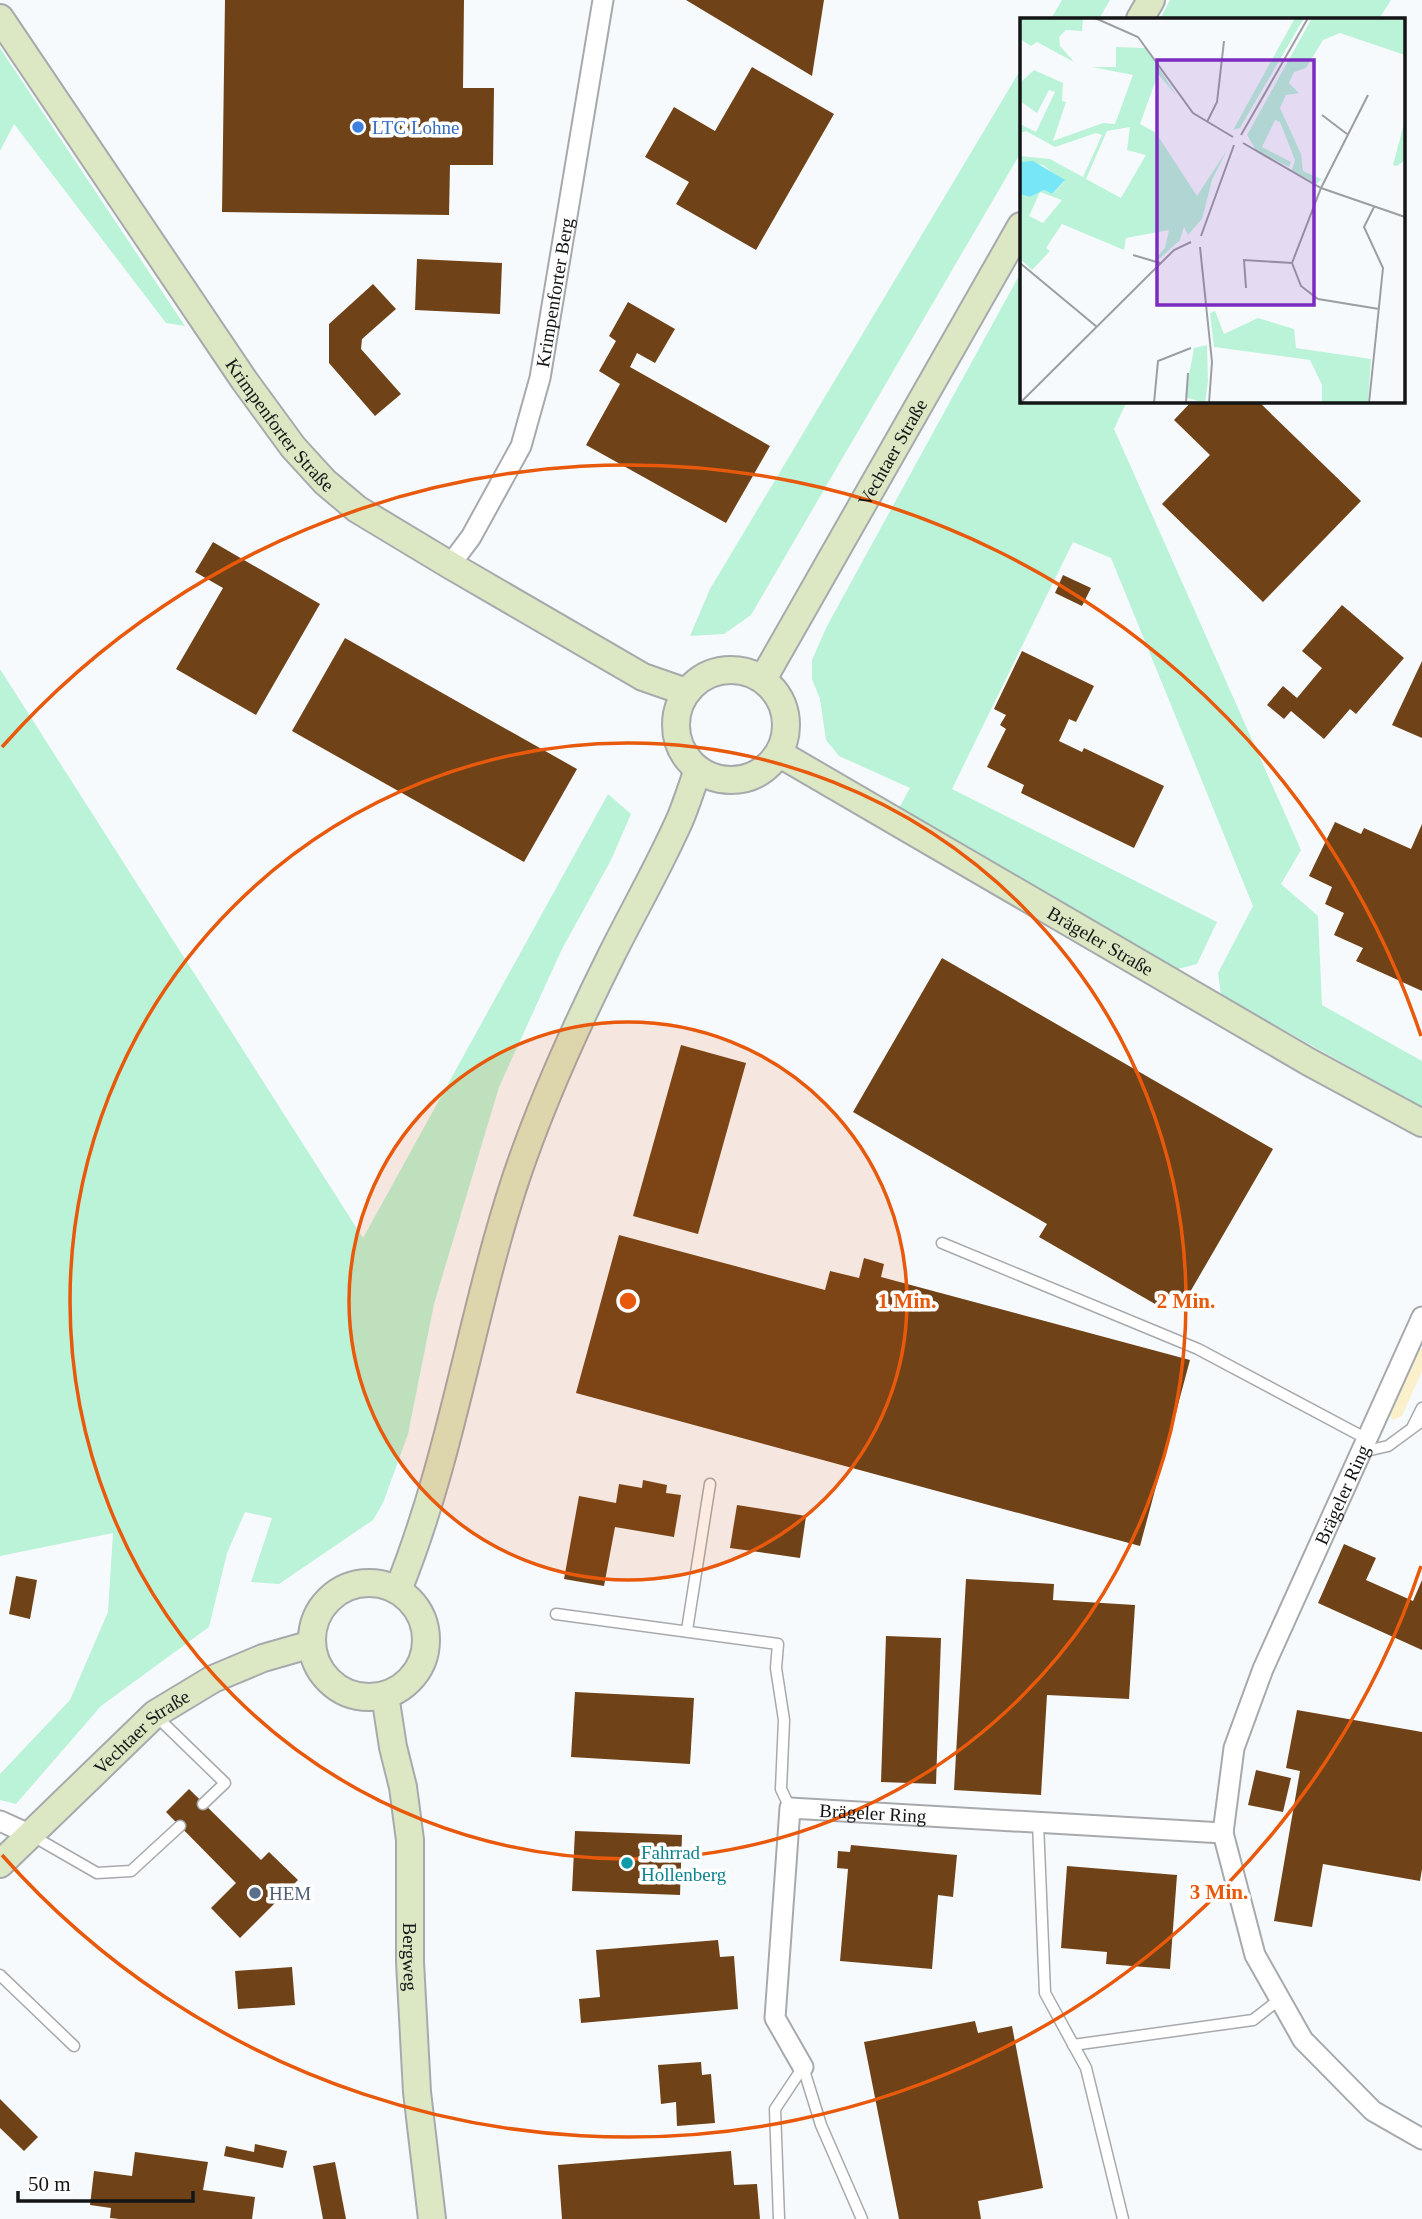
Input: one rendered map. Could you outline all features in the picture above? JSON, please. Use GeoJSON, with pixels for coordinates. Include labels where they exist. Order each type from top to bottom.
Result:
{"type":"FeatureCollection","features":[{"type":"Feature","properties":{"kind":"main road"},"geometry":{"type":"LineString","coordinates":[[1141,18],[1150,0]]}},
{"type":"Feature","properties":{"kind":"main road","name":"Krimpenforter Straße"},"geometry":{"type":"LineString","coordinates":[[0,18],[244,380],[293,447],[325,482],[356,509],[450,565],[643,677],[686,692]]}},
{"type":"Feature","properties":{"kind":"main road","name":"Vechtaer Straße"},"geometry":{"type":"LineString","coordinates":[[762,679],[1020,228]]}},
{"type":"Feature","properties":{"kind":"main road"},"geometry":{"type":"LineString","coordinates":[[723,670],[748,672],[762,679],[776,693],[785,711],[784,742],[779,754],[763,770],[743,779],[723,780],[697,772],[682,753],[676,735],[677,709],[686,692],[704,676],[723,670]]}},
{"type":"Feature","properties":{"kind":"main road","name":"Brägeler Straße"},"geometry":{"type":"LineString","coordinates":[[779,754],[1309,1062],[1422,1123]]}},
{"type":"Feature","properties":{"kind":"main road"},"geometry":{"type":"LineString","coordinates":[[398,1590],[414,1549],[449,1431],[487,1277],[517,1177],[553,1083],[611,957],[681,817],[697,772]]}},
{"type":"Feature","properties":{"kind":"main road"},"geometry":{"type":"LineString","coordinates":[[364,1583],[381,1584],[398,1590],[411,1601],[426,1630],[422,1663],[413,1677],[400,1688],[385,1695],[368,1697],[351,1694],[336,1686],[324,1675],[312,1644],[314,1626],[320,1610],[339,1592],[364,1583]]}},
{"type":"Feature","properties":{"kind":"main road","name":"Vechtaer Straße"},"geometry":{"type":"LineString","coordinates":[[0,1864],[155,1714],[214,1679],[263,1658],[312,1644]]}},
{"type":"Feature","properties":{"kind":"main road","name":"Bergweg"},"geometry":{"type":"LineString","coordinates":[[385,1695],[393,1747],[403,1787],[410,1840],[410,1962],[417,2092],[432,2219]]}},
{"type":"Feature","properties":{"kind":"street","name":"Krimpenforter Berg"},"geometry":{"type":"LineString","coordinates":[[450,565],[471,537],[520,446],[540,378],[603,0]]}},
{"type":"Feature","properties":{"kind":"street","name":"Brägeler Ring"},"geometry":{"type":"LineString","coordinates":[[1422,1317],[1263,1669],[1234,1748],[1223,1833],[1255,1955],[1303,2040],[1373,2111],[1422,2139]]}},
{"type":"Feature","properties":{"kind":"street","name":"Brägeler Ring"},"geometry":{"type":"LineString","coordinates":[[790,1808],[1223,1833]]}},
{"type":"Feature","properties":{"kind":"street"},"geometry":{"type":"LineString","coordinates":[[790,1808],[775,2018],[803,2067]]}},
{"type":"Feature","properties":{"kind":"street"},"geometry":{"type":"LineString","coordinates":[[0,1821],[31,1835]]}},
{"type":"Feature","properties":{"kind":"lane"},"geometry":{"type":"LineString","coordinates":[[942,1243],[1198,1349],[1364,1446],[1388,1446],[1418,1423],[1422,1408]]}},
{"type":"Feature","properties":{"kind":"lane"},"geometry":{"type":"LineString","coordinates":[[687,1630],[710,1484]]}},
{"type":"Feature","properties":{"kind":"lane"},"geometry":{"type":"LineString","coordinates":[[556,1614],[778,1644],[776,1668],[783,1720],[781,1789],[790,1808]]}},
{"type":"Feature","properties":{"kind":"lane"},"geometry":{"type":"LineString","coordinates":[[155,1714],[225,1783],[203,1804]]}},
{"type":"Feature","properties":{"kind":"lane"},"geometry":{"type":"LineString","coordinates":[[1038,1822],[1045,1993],[1086,2068],[1123,2219]]}},
{"type":"Feature","properties":{"kind":"lane"},"geometry":{"type":"LineString","coordinates":[[31,1835],[97,1873],[131,1871],[180,1826]]}},
{"type":"Feature","properties":{"kind":"lane"},"geometry":{"type":"LineString","coordinates":[[0,1975],[74,2046]]}},
{"type":"Feature","properties":{"kind":"lane"},"geometry":{"type":"LineString","coordinates":[[1073,2045],[1254,2020],[1280,1999]]}},
{"type":"Feature","properties":{"kind":"lane"},"geometry":{"type":"LineString","coordinates":[[779,2219],[775,2109],[803,2067]]}},
{"type":"Feature","properties":{"kind":"lane"},"geometry":{"type":"LineString","coordinates":[[803,2067],[821,2125],[862,2219]]}},
{"type":"Feature","properties":{"kind":"green space"},"geometry":{"type":"Polygon","coordinates":[[[1062,0],[1110,0],[1100,18],[1052,18],[1062,0]]]}},
{"type":"Feature","properties":{"kind":"green space"},"geometry":{"type":"Polygon","coordinates":[[[1170,0],[1391,0],[1380,18],[1161,18],[1170,0]]]}},
{"type":"Feature","properties":{"kind":"green space"},"geometry":{"type":"Polygon","coordinates":[[[0,48],[185,326],[166,323],[14,124],[0,151],[0,48]]]}},
{"type":"Feature","properties":{"kind":"green space"},"geometry":{"type":"Polygon","coordinates":[[[1020,71],[1020,154],[751,615],[724,634],[690,636],[710,589],[1020,71]]]}},
{"type":"Feature","properties":{"kind":"green space"},"geometry":{"type":"Polygon","coordinates":[[[1020,274],[1020,402],[1127,402],[1114,429],[1301,850],[1281,884],[1318,916],[1322,1005],[1422,1061],[1422,1107],[1221,995],[1218,973],[1253,906],[1111,558],[1073,542],[952,789],[1217,922],[1197,964],[1174,970],[898,810],[910,788],[839,756],[826,740],[820,699],[812,679],[812,660],[826,628],[1020,274]]]}},
{"type":"Feature","properties":{"kind":"green space"},"geometry":{"type":"Polygon","coordinates":[[[0,669],[363,1238],[608,794],[631,814],[611,860],[562,949],[499,1087],[434,1304],[408,1434],[383,1503],[373,1520],[279,1584],[251,1582],[272,1518],[245,1512],[227,1553],[209,1627],[101,1706],[16,1804],[0,1800],[0,1774],[70,1700],[108,1612],[113,1533],[0,1556],[0,669]]]}},
{"type":"Feature","properties":{"kind":"sand"},"geometry":{"type":"Polygon","coordinates":[[[1420,1349],[1422,1371],[1402,1416],[1393,1420],[1389,1415],[1420,1349]]]}},
{"type":"Feature","properties":{"kind":"building","name":"LTC Lohne"},"geometry":{"type":"Polygon","coordinates":[[[225,0],[464,0],[463,88],[494,88],[493,165],[450,165],[449,215],[222,212],[225,0]]]}},
{"type":"Feature","properties":{"kind":"building"},"geometry":{"type":"Polygon","coordinates":[[[686,0],[824,0],[812,76],[686,0]]]}},
{"type":"Feature","properties":{"kind":"building"},"geometry":{"type":"Polygon","coordinates":[[[752,67],[834,114],[756,250],[676,204],[689,182],[645,157],[674,107],[715,131],[752,67]]]}},
{"type":"Feature","properties":{"kind":"building"},"geometry":{"type":"Polygon","coordinates":[[[417,259],[502,263],[500,314],[415,310],[417,259]]]}},
{"type":"Feature","properties":{"kind":"building"},"geometry":{"type":"Polygon","coordinates":[[[373,284],[396,309],[362,339],[361,349],[401,394],[375,416],[329,363],[329,324],[373,284]]]}},
{"type":"Feature","properties":{"kind":"building"},"geometry":{"type":"Polygon","coordinates":[[[628,302],[675,329],[655,363],[637,353],[630,367],[770,446],[726,523],[586,445],[620,384],[599,371],[616,341],[609,336],[628,302]]]}},
{"type":"Feature","properties":{"kind":"building"},"geometry":{"type":"Polygon","coordinates":[[[1191,402],[1259,402],[1361,501],[1263,602],[1162,504],[1210,455],[1174,420],[1191,402]]]}},
{"type":"Feature","properties":{"kind":"building"},"geometry":{"type":"Polygon","coordinates":[[[213,542],[320,604],[256,715],[176,669],[223,588],[195,572],[213,542]]]}},
{"type":"Feature","properties":{"kind":"building"},"geometry":{"type":"Polygon","coordinates":[[[1063,575],[1091,588],[1082,606],[1055,593],[1063,575]]]}},
{"type":"Feature","properties":{"kind":"building"},"geometry":{"type":"Polygon","coordinates":[[[1342,605],[1404,658],[1356,714],[1350,709],[1324,739],[1291,711],[1284,719],[1267,705],[1283,686],[1297,698],[1322,668],[1302,651],[1342,605]]]}},
{"type":"Feature","properties":{"kind":"building"},"geometry":{"type":"Polygon","coordinates":[[[345,638],[577,769],[524,862],[292,731],[345,638]]]}},
{"type":"Feature","properties":{"kind":"building"},"geometry":{"type":"Polygon","coordinates":[[[1022,651],[1094,686],[1076,722],[1069,719],[1059,741],[1082,752],[1084,748],[1164,786],[1134,848],[1021,793],[1024,785],[987,767],[1006,729],[1000,725],[1006,715],[994,709],[1022,651]]]}},
{"type":"Feature","properties":{"kind":"building"},"geometry":{"type":"Polygon","coordinates":[[[1422,661],[1422,738],[1392,725],[1422,661]]]}},
{"type":"Feature","properties":{"kind":"building"},"geometry":{"type":"Polygon","coordinates":[[[1335,822],[1361,834],[1364,828],[1411,849],[1422,824],[1422,991],[1356,961],[1363,948],[1334,935],[1344,913],[1325,904],[1332,887],[1309,876],[1335,822]]]}},
{"type":"Feature","properties":{"kind":"building"},"geometry":{"type":"Polygon","coordinates":[[[942,958],[1273,1149],[1186,1299],[1172,1292],[1162,1308],[1039,1237],[1047,1224],[853,1112],[942,958]]]}},
{"type":"Feature","properties":{"kind":"building"},"geometry":{"type":"Polygon","coordinates":[[[681,1045],[746,1063],[698,1234],[633,1216],[681,1045]]]}},
{"type":"Feature","properties":{"kind":"building"},"geometry":{"type":"Polygon","coordinates":[[[619,1235],[825,1290],[830,1271],[859,1278],[864,1258],[884,1264],[881,1277],[1190,1360],[1140,1546],[576,1393],[619,1235]]]}},
{"type":"Feature","properties":{"kind":"building"},"geometry":{"type":"Polygon","coordinates":[[[643,1480],[667,1485],[666,1493],[681,1495],[674,1537],[615,1527],[604,1586],[564,1579],[579,1496],[616,1503],[619,1484],[642,1488],[643,1480]]]}},
{"type":"Feature","properties":{"kind":"building"},"geometry":{"type":"Polygon","coordinates":[[[737,1505],[806,1516],[800,1558],[730,1548],[737,1505]]]}},
{"type":"Feature","properties":{"kind":"building"},"geometry":{"type":"Polygon","coordinates":[[[1344,1544],[1376,1558],[1366,1580],[1413,1601],[1422,1580],[1422,1650],[1318,1603],[1344,1544]]]}},
{"type":"Feature","properties":{"kind":"building"},"geometry":{"type":"Polygon","coordinates":[[[16,1576],[37,1580],[30,1619],[9,1614],[16,1576]]]}},
{"type":"Feature","properties":{"kind":"building"},"geometry":{"type":"Polygon","coordinates":[[[966,1579],[1054,1584],[1053,1600],[1135,1605],[1129,1699],[1047,1695],[1041,1795],[954,1790],[966,1579]]]}},
{"type":"Feature","properties":{"kind":"building"},"geometry":{"type":"Polygon","coordinates":[[[886,1636],[941,1638],[936,1784],[881,1782],[886,1636]]]}},
{"type":"Feature","properties":{"kind":"building"},"geometry":{"type":"Polygon","coordinates":[[[575,1692],[694,1698],[690,1764],[571,1757],[575,1692]]]}},
{"type":"Feature","properties":{"kind":"building"},"geometry":{"type":"Polygon","coordinates":[[[1297,1710],[1422,1732],[1420,1881],[1323,1864],[1312,1927],[1274,1921],[1300,1771],[1286,1768],[1297,1710]]]}},
{"type":"Feature","properties":{"kind":"building"},"geometry":{"type":"Polygon","coordinates":[[[1256,1770],[1291,1778],[1283,1812],[1248,1805],[1256,1770]]]}},
{"type":"Feature","properties":{"kind":"building"},"geometry":{"type":"Polygon","coordinates":[[[189,1789],[261,1860],[269,1852],[298,1880],[240,1938],[211,1908],[236,1883],[166,1812],[189,1789]]]}},
{"type":"Feature","properties":{"kind":"building","name":"Fahrrad Hollenberg"},"geometry":{"type":"Polygon","coordinates":[[[575,1831],[682,1835],[680,1895],[572,1891],[575,1831]]]}},
{"type":"Feature","properties":{"kind":"building"},"geometry":{"type":"Polygon","coordinates":[[[851,1845],[957,1855],[953,1897],[938,1895],[932,1969],[840,1961],[848,1869],[837,1868],[838,1851],[850,1852],[851,1845]]]}},
{"type":"Feature","properties":{"kind":"building"},"geometry":{"type":"Polygon","coordinates":[[[1067,1866],[1177,1875],[1170,1969],[1106,1964],[1107,1952],[1061,1948],[1067,1866]]]}},
{"type":"Feature","properties":{"kind":"building"},"geometry":{"type":"Polygon","coordinates":[[[718,1940],[720,1957],[734,1956],[738,2009],[581,2023],[579,1999],[600,1997],[596,1950],[718,1940]]]}},
{"type":"Feature","properties":{"kind":"building"},"geometry":{"type":"Polygon","coordinates":[[[292,1967],[295,2005],[238,2009],[235,1971],[292,1967]]]}},
{"type":"Feature","properties":{"kind":"building"},"geometry":{"type":"Polygon","coordinates":[[[975,2021],[978,2033],[1012,2026],[1043,2188],[978,2201],[981,2219],[899,2219],[864,2042],[975,2021]]]}},
{"type":"Feature","properties":{"kind":"building"},"geometry":{"type":"Polygon","coordinates":[[[701,2062],[702,2075],[711,2074],[715,2123],[677,2126],[676,2102],[661,2104],[658,2065],[701,2062]]]}},
{"type":"Feature","properties":{"kind":"building"},"geometry":{"type":"Polygon","coordinates":[[[0,2099],[38,2137],[24,2151],[0,2128],[0,2099]]]}},
{"type":"Feature","properties":{"kind":"building"},"geometry":{"type":"Polygon","coordinates":[[[255,2144],[287,2151],[283,2168],[224,2156],[226,2146],[254,2152],[255,2144]]]}},
{"type":"Feature","properties":{"kind":"building"},"geometry":{"type":"Polygon","coordinates":[[[731,2151],[734,2185],[757,2184],[760,2219],[562,2219],[558,2165],[731,2151]]]}},
{"type":"Feature","properties":{"kind":"building"},"geometry":{"type":"Polygon","coordinates":[[[135,2152],[208,2162],[203,2190],[255,2197],[252,2219],[110,2218],[111,2208],[90,2205],[94,2171],[132,2176],[135,2152]]]}},
{"type":"Feature","properties":{"kind":"building"},"geometry":{"type":"Polygon","coordinates":[[[335,2162],[346,2219],[323,2219],[313,2166],[335,2162]]]}},
{"type":"Feature","properties":{"kind":"place","name":"LTC Lohne"},"geometry":{"type":"Point","coordinates":[358,127]}},
{"type":"Feature","properties":{"kind":"place","name":"Fahrrad Hollenberg"},"geometry":{"type":"Point","coordinates":[627,1863]}},
{"type":"Feature","properties":{"kind":"place","name":"HEM"},"geometry":{"type":"Point","coordinates":[255,1893]}}]}
